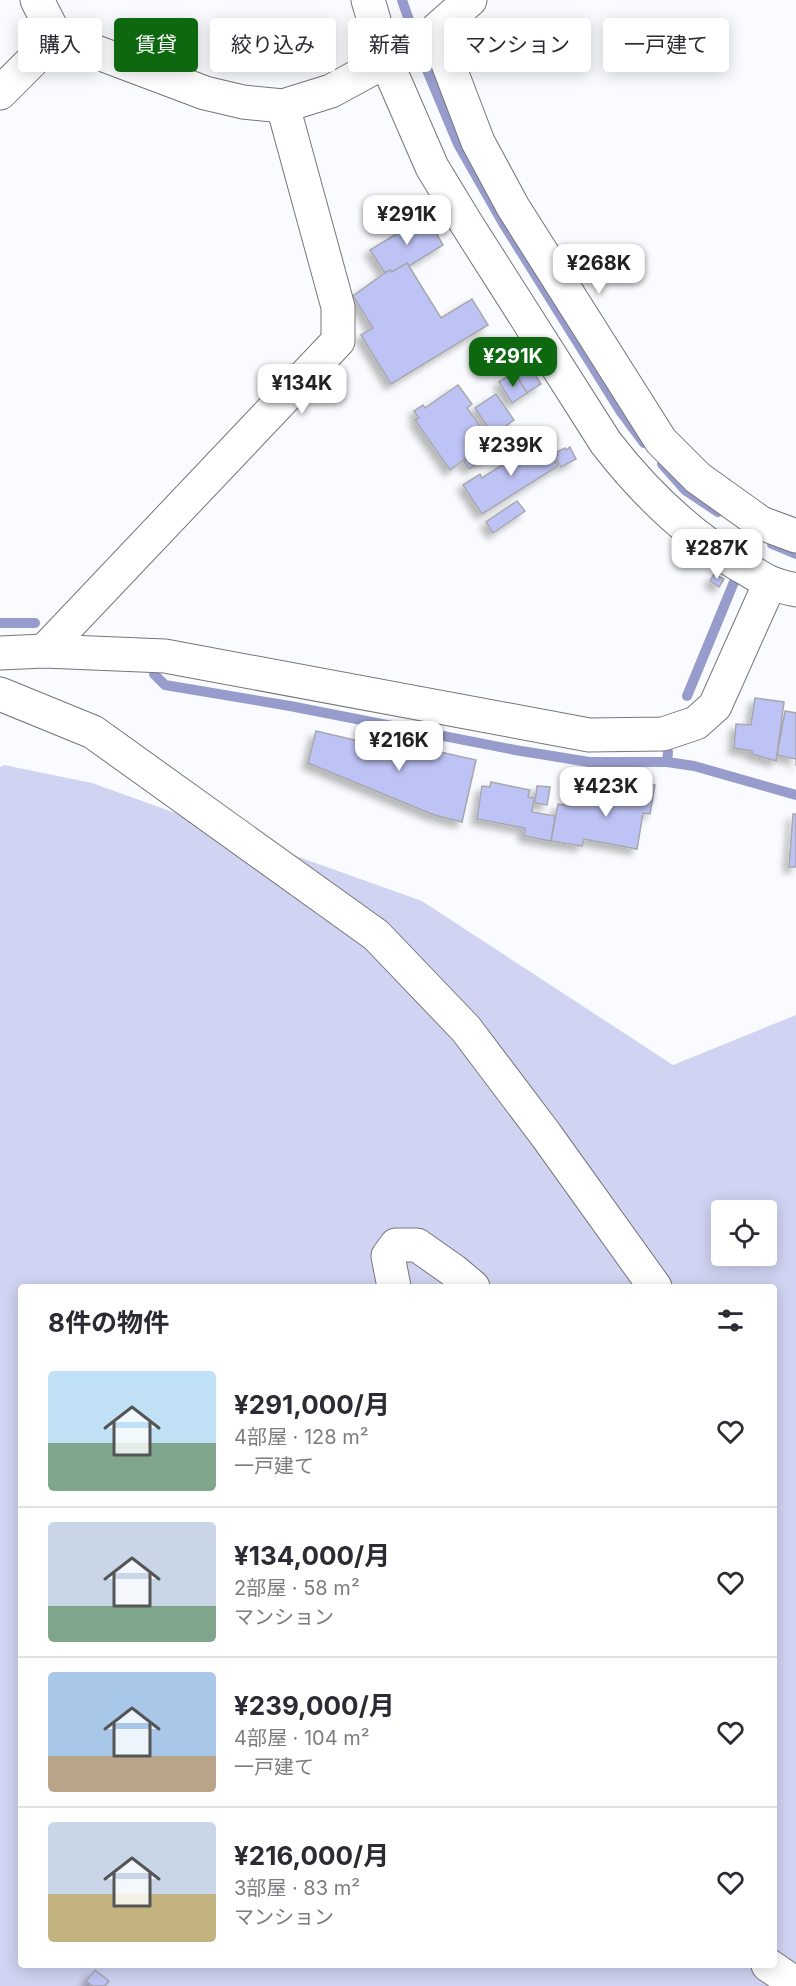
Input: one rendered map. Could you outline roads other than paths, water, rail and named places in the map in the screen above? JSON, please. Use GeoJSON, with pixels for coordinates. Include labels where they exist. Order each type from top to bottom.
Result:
{"type":"FeatureCollection","features":[{"type":"Feature","properties":{"kind":"street"},"geometry":{"type":"LineString","coordinates":[[37,0],[46,18]]}},
{"type":"Feature","properties":{"kind":"street"},"geometry":{"type":"LineString","coordinates":[[368,0],[383,18]]}},
{"type":"Feature","properties":{"kind":"street"},"geometry":{"type":"LineString","coordinates":[[432,28],[470,0]]}},
{"type":"Feature","properties":{"kind":"street"},"geometry":{"type":"LineString","coordinates":[[102,54],[205,93],[243,102],[283,106],[331,91],[363,72]]}},
{"type":"Feature","properties":{"kind":"street"},"geometry":{"type":"LineString","coordinates":[[0,93],[21,72]]}},
{"type":"Feature","properties":{"kind":"street"},"geometry":{"type":"LineString","coordinates":[[0,653],[44,651],[165,656],[589,735],[663,734],[696,723],[715,705],[762,576],[674,518],[627,470],[606,442],[432,167],[411,72]]}},
{"type":"Feature","properties":{"kind":"street"},"geometry":{"type":"LineString","coordinates":[[425,72],[478,142],[513,207],[661,441],[698,478],[761,523],[796,536]]}},
{"type":"Feature","properties":{"kind":"street"},"geometry":{"type":"LineString","coordinates":[[44,651],[338,341],[338,307],[283,106]]}},
{"type":"Feature","properties":{"kind":"street"},"geometry":{"type":"LineString","coordinates":[[0,694],[93,732],[376,935],[466,1029],[546,1135],[653,1284]]}},
{"type":"Feature","properties":{"kind":"street"},"geometry":{"type":"LineString","coordinates":[[393,1284],[388,1256],[396,1245],[417,1245],[469,1284]]}},
{"type":"Feature","properties":{"kind":"street"},"geometry":{"type":"LineString","coordinates":[[772,1968],[796,1984]]}},
{"type":"Feature","properties":{"kind":"waterway"},"geometry":{"type":"LineString","coordinates":[[402,0],[422,58],[458,144],[503,223],[621,412],[644,443]]}},
{"type":"Feature","properties":{"kind":"waterway"},"geometry":{"type":"LineString","coordinates":[[662,464],[685,490],[718,512]]}},
{"type":"Feature","properties":{"kind":"waterway"},"geometry":{"type":"LineString","coordinates":[[687,696],[753,536]]}},
{"type":"Feature","properties":{"kind":"waterway"},"geometry":{"type":"LineString","coordinates":[[772,544],[796,554]]}},
{"type":"Feature","properties":{"kind":"waterway"},"geometry":{"type":"LineString","coordinates":[[0,623],[35,623]]}},
{"type":"Feature","properties":{"kind":"waterway"},"geometry":{"type":"LineString","coordinates":[[154,674],[165,685],[589,762],[667,762],[668,752]]}},
{"type":"Feature","properties":{"kind":"waterway"},"geometry":{"type":"LineString","coordinates":[[667,762],[694,766],[796,795]]}}]}
